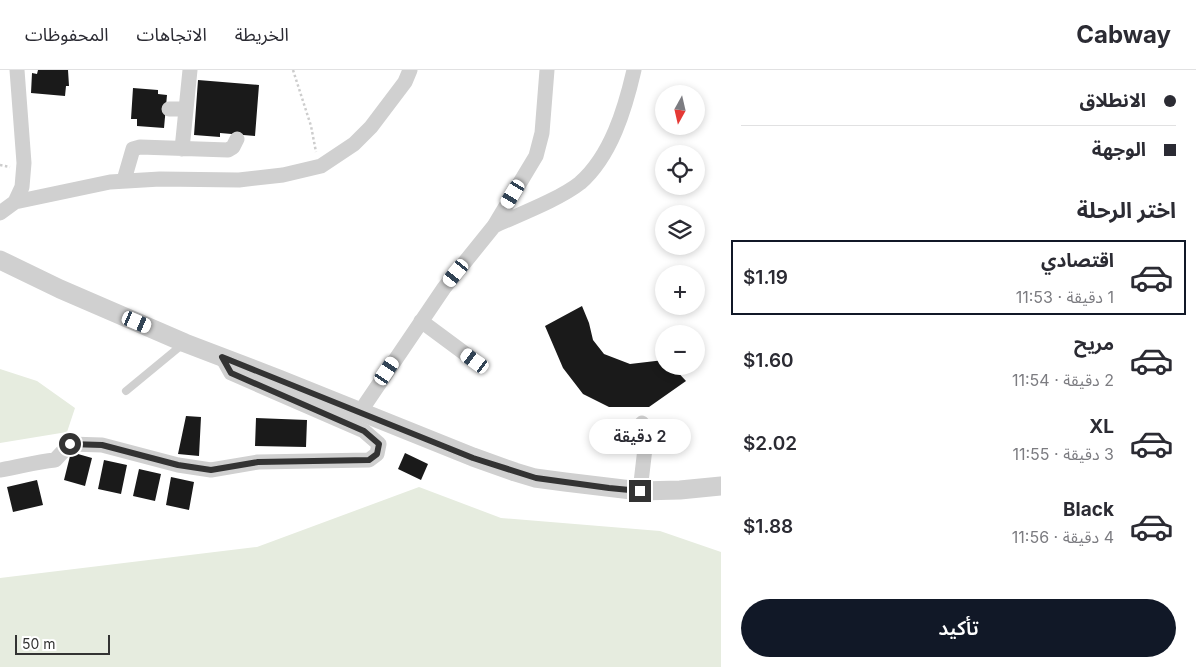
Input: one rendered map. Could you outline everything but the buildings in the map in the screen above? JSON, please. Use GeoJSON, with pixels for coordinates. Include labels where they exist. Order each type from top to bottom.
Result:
{"type":"FeatureCollection","features":[{"type":"Feature","properties":{"kind":"street"},"geometry":{"type":"LineString","coordinates":[[15,202],[22,187],[24,163],[17,70]]}},
{"type":"Feature","properties":{"kind":"street"},"geometry":{"type":"LineString","coordinates":[[182,149],[190,70]]}},
{"type":"Feature","properties":{"kind":"street"},"geometry":{"type":"LineString","coordinates":[[0,213],[15,202],[124,180],[239,180],[283,175],[321,166],[354,144],[371,127],[405,82],[410,70]]}},
{"type":"Feature","properties":{"kind":"street"},"geometry":{"type":"LineString","coordinates":[[360,412],[444,288],[494,226],[536,156],[542,133],[547,70]]}},
{"type":"Feature","properties":{"kind":"street"},"geometry":{"type":"LineString","coordinates":[[494,226],[565,192],[580,182],[606,150],[626,106],[634,70]]}},
{"type":"Feature","properties":{"kind":"street"},"geometry":{"type":"LineString","coordinates":[[169,109],[186,109]]}},
{"type":"Feature","properties":{"kind":"street"},"geometry":{"type":"LineString","coordinates":[[124,180],[133,149],[140,147],[228,150],[233,147],[237,140]]}},
{"type":"Feature","properties":{"kind":"street"},"geometry":{"type":"LineString","coordinates":[[0,260],[74,295],[185,343],[473,458],[515,472],[565,482],[640,491],[721,486]]}},
{"type":"Feature","properties":{"kind":"street"},"geometry":{"type":"LineString","coordinates":[[421,321],[475,361]]}},
{"type":"Feature","properties":{"kind":"street"},"geometry":{"type":"LineString","coordinates":[[0,470],[30,463],[55,460],[70,444],[102,445],[178,465],[211,470],[258,462],[369,460],[377,454],[379,444],[364,431],[231,373],[222,357]]}},
{"type":"Feature","properties":{"kind":"street"},"geometry":{"type":"LineString","coordinates":[[640,491],[647,432],[642,423]]}},
{"type":"Feature","properties":{"kind":"lane"},"geometry":{"type":"LineString","coordinates":[[126,391],[185,343]]}},
{"type":"Feature","properties":{"kind":"path"},"geometry":{"type":"LineString","coordinates":[[293,70],[321,166]]}},
{"type":"Feature","properties":{"kind":"shaded area"},"geometry":{"type":"Polygon","coordinates":[[[0,369],[37,381],[75,408],[67,432],[0,443],[0,369]]]}},
{"type":"Feature","properties":{"kind":"shaded area"},"geometry":{"type":"Polygon","coordinates":[[[419,487],[501,518],[660,531],[721,552],[721,667],[0,667],[0,578],[257,547],[419,487]]]}},
{"type":"Feature","properties":{"kind":"route"},"geometry":{"type":"LineString","coordinates":[[70,444],[102,445],[178,465],[211,470],[258,462],[369,460],[377,454],[379,444],[364,431],[231,373],[222,357],[473,458],[515,472],[536,478],[640,491]]}}]}
